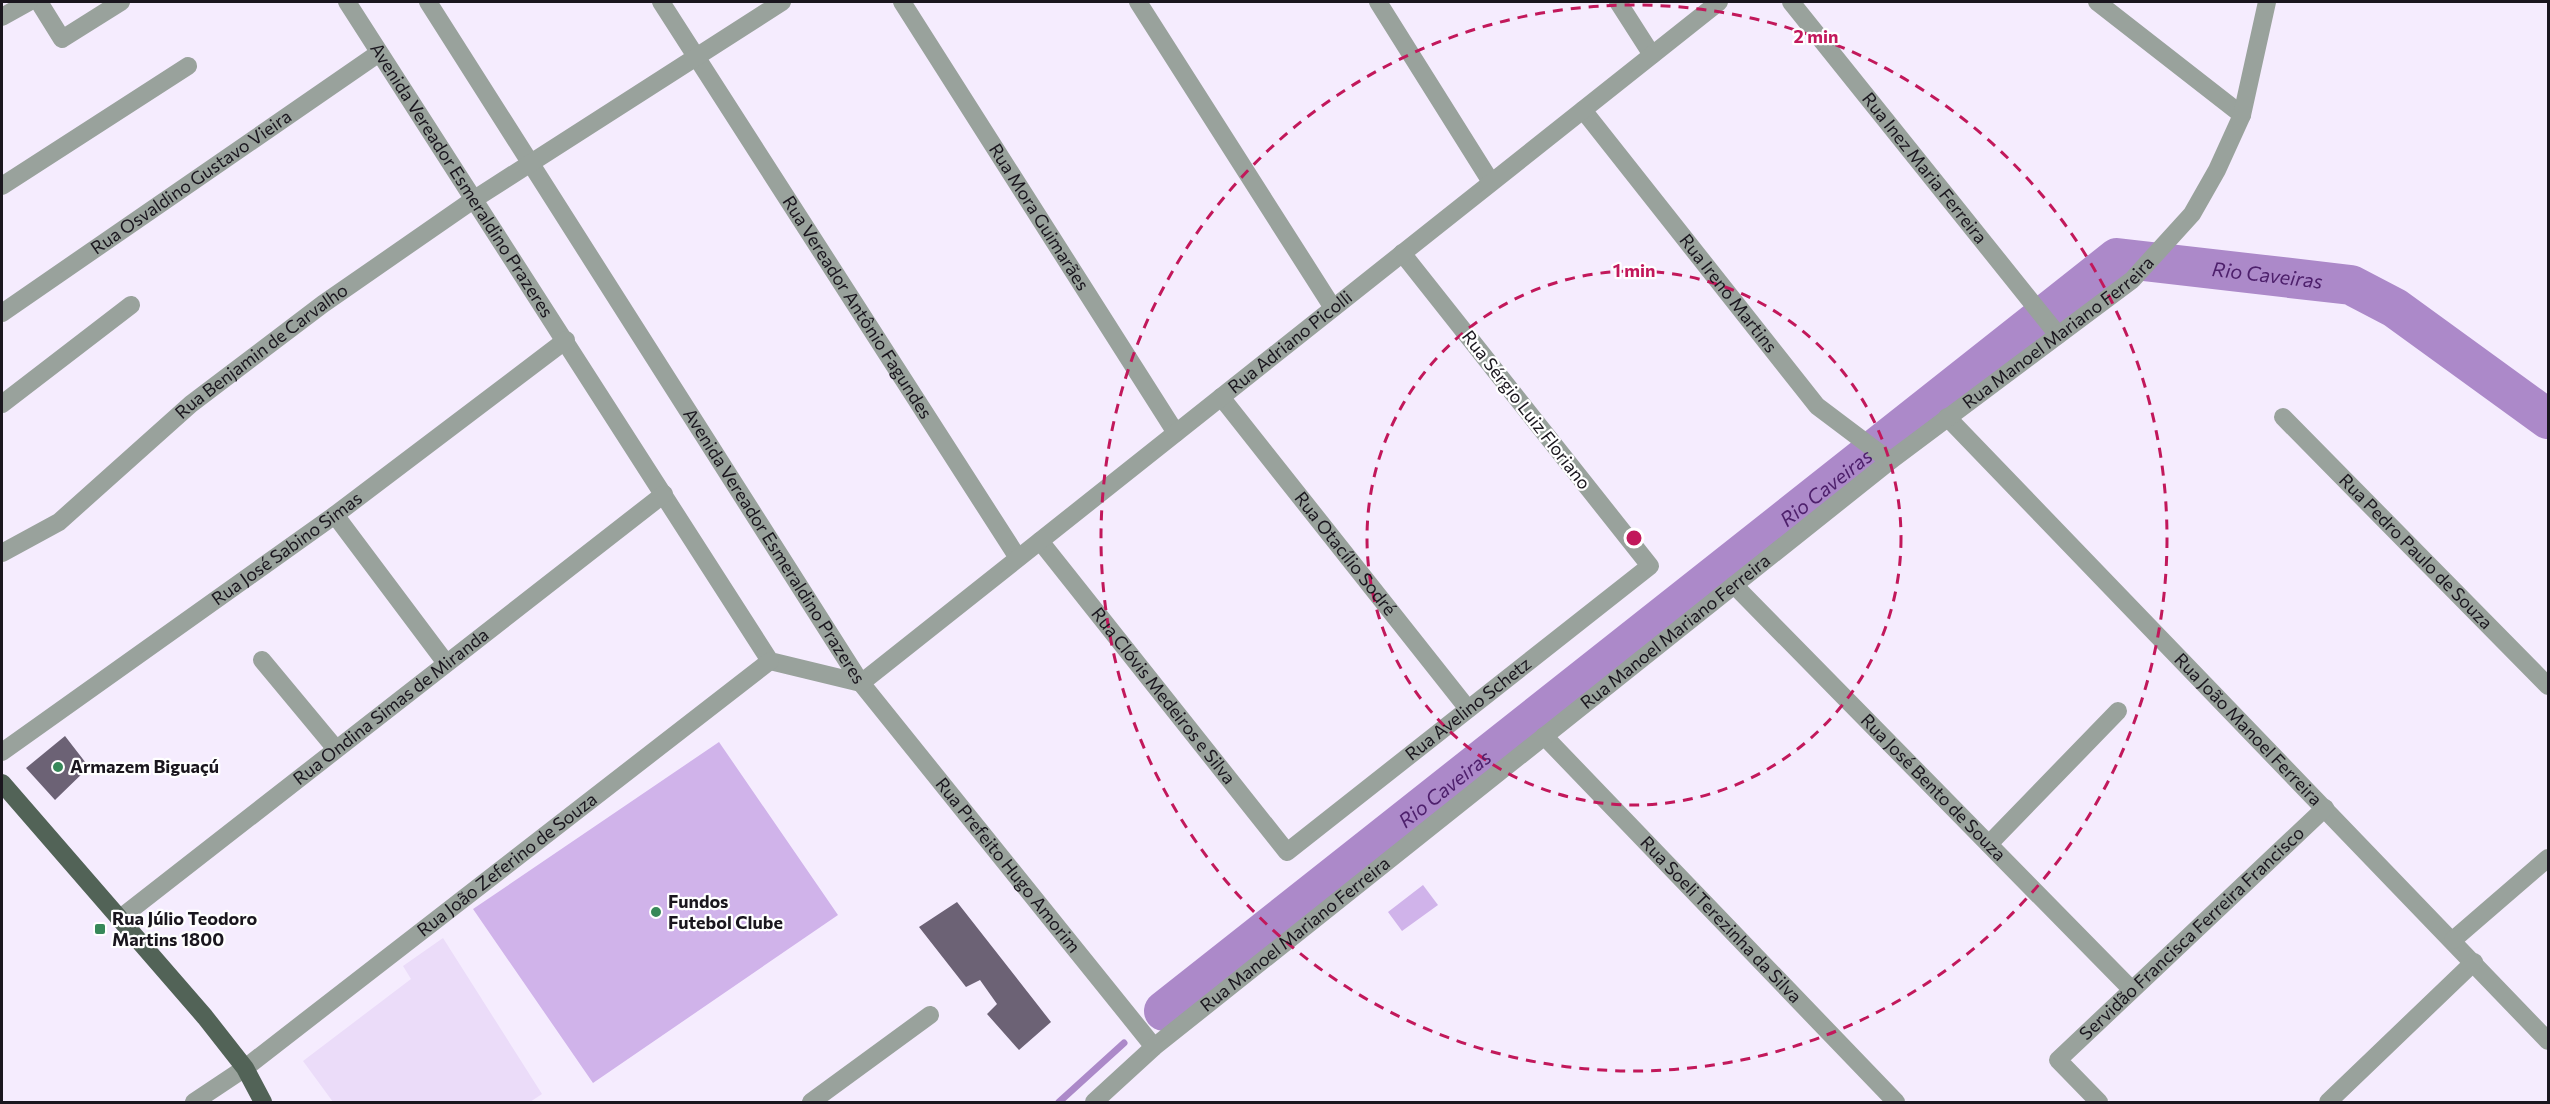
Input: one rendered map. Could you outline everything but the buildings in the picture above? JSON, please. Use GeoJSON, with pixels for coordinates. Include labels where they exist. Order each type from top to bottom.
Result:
{"type":"FeatureCollection","features":[{"type":"Feature","properties":{"kind":"main road"},"geometry":{"type":"LineString","coordinates":[[2,783],[205,1017],[245,1068],[262,1102]]}},
{"type":"Feature","properties":{"kind":"street"},"geometry":{"type":"LineString","coordinates":[[2,17],[29,2]]}},
{"type":"Feature","properties":{"kind":"street"},"geometry":{"type":"LineString","coordinates":[[39,2],[62,39],[121,2]]}},
{"type":"Feature","properties":{"kind":"street","name":"Avenida Vereador Esmeraldino Prazeres"},"geometry":{"type":"LineString","coordinates":[[347,2],[770,661],[861,683]]}},
{"type":"Feature","properties":{"kind":"street","name":"Avenida Vereador Esmeraldino Prazeres"},"geometry":{"type":"LineString","coordinates":[[428,2],[861,683]]}},
{"type":"Feature","properties":{"kind":"street","name":"Rua Vereador Antônio Fagundes"},"geometry":{"type":"LineString","coordinates":[[661,2],[1018,558]]}},
{"type":"Feature","properties":{"kind":"street","name":"Rua Benjamin de Carvalho"},"geometry":{"type":"LineString","coordinates":[[2,553],[59,522],[216,384],[323,304],[473,200],[782,2]]}},
{"type":"Feature","properties":{"kind":"street","name":"Rua Mora Guimarães"},"geometry":{"type":"LineString","coordinates":[[902,2],[1176,433]]}},
{"type":"Feature","properties":{"kind":"street"},"geometry":{"type":"LineString","coordinates":[[1138,2],[1333,308]]}},
{"type":"Feature","properties":{"kind":"street"},"geometry":{"type":"LineString","coordinates":[[1378,2],[1491,182]]}},
{"type":"Feature","properties":{"kind":"street"},"geometry":{"type":"LineString","coordinates":[[1618,2],[1652,55]]}},
{"type":"Feature","properties":{"kind":"street","name":"Rua Adriano Picolli"},"geometry":{"type":"LineString","coordinates":[[861,683],[1719,2]]}},
{"type":"Feature","properties":{"kind":"street","name":"Rua Inez Maria Ferreira"},"geometry":{"type":"LineString","coordinates":[[1791,2],[2055,332]]}},
{"type":"Feature","properties":{"kind":"street"},"geometry":{"type":"LineString","coordinates":[[2097,2],[2242,115]]}},
{"type":"Feature","properties":{"kind":"street","name":"Rua Manoel Mariano Ferreira"},"geometry":{"type":"LineString","coordinates":[[1094,1102],[1154,1047],[1888,460],[2055,332],[2132,280],[2183,226],[2206,192],[2242,115],[2267,2]]}},
{"type":"Feature","properties":{"kind":"street","name":"Rua Osvaldino Gustavo Vieira"},"geometry":{"type":"LineString","coordinates":[[2,313],[379,53]]}},
{"type":"Feature","properties":{"kind":"street"},"geometry":{"type":"LineString","coordinates":[[2,186],[188,66]]}},
{"type":"Feature","properties":{"kind":"street","name":"Rua Ireno Martins"},"geometry":{"type":"LineString","coordinates":[[1583,110],[1803,389],[1817,405],[1888,460]]}},
{"type":"Feature","properties":{"kind":"street","name":"Rua Sérgio Luiz Floriano"},"geometry":{"type":"LineString","coordinates":[[1402,253],[1650,566]]}},
{"type":"Feature","properties":{"kind":"street"},"geometry":{"type":"LineString","coordinates":[[2,404],[131,305]]}},
{"type":"Feature","properties":{"kind":"street","name":"Rua José Sabino Simas"},"geometry":{"type":"LineString","coordinates":[[2,752],[335,515],[566,340]]}},
{"type":"Feature","properties":{"kind":"street","name":"Rua Otacílio Sodré"},"geometry":{"type":"LineString","coordinates":[[1221,397],[1468,709]]}},
{"type":"Feature","properties":{"kind":"street","name":"Rua João Manoel Ferreira"},"geometry":{"type":"LineString","coordinates":[[1947,417],[2548,1041]]}},
{"type":"Feature","properties":{"kind":"street","name":"Rua Pedro Paulo de Souza"},"geometry":{"type":"LineString","coordinates":[[2283,417],[2548,686]]}},
{"type":"Feature","properties":{"kind":"street","name":"Rua Ondina Simas de Miranda"},"geometry":{"type":"LineString","coordinates":[[119,919],[664,494]]}},
{"type":"Feature","properties":{"kind":"street"},"geometry":{"type":"LineString","coordinates":[[335,515],[446,663]]}},
{"type":"Feature","properties":{"kind":"street","name":"Rua Clóvis Medeiros e Silva"},"geometry":{"type":"LineString","coordinates":[[1040,542],[1287,852]]}},
{"type":"Feature","properties":{"kind":"street","name":"Rua Avelino Schetz"},"geometry":{"type":"LineString","coordinates":[[1287,852],[1650,566]]}},
{"type":"Feature","properties":{"kind":"street","name":"Rua José Bento de Souza"},"geometry":{"type":"LineString","coordinates":[[1734,585],[2131,989]]}},
{"type":"Feature","properties":{"kind":"street"},"geometry":{"type":"LineString","coordinates":[[262,660],[336,749]]}},
{"type":"Feature","properties":{"kind":"street","name":"Rua João Zeferino de Souza"},"geometry":{"type":"LineString","coordinates":[[194,1102],[245,1068],[770,661]]}},
{"type":"Feature","properties":{"kind":"street","name":"Rua Prefeito Hugo Amorim"},"geometry":{"type":"LineString","coordinates":[[861,683],[1154,1047]]}},
{"type":"Feature","properties":{"kind":"street"},"geometry":{"type":"LineString","coordinates":[[1989,844],[2118,711]]}},
{"type":"Feature","properties":{"kind":"street","name":"Rua Soeli Terezinha da Silva"},"geometry":{"type":"LineString","coordinates":[[1544,736],[1896,1102]]}},
{"type":"Feature","properties":{"kind":"street","name":"Servidão Francisca Ferreira Francisco"},"geometry":{"type":"LineString","coordinates":[[2099,1102],[2058,1060],[2325,808]]}},
{"type":"Feature","properties":{"kind":"street"},"geometry":{"type":"LineString","coordinates":[[2452,940],[2548,858]]}},
{"type":"Feature","properties":{"kind":"street"},"geometry":{"type":"LineString","coordinates":[[2328,1102],[2474,962]]}},
{"type":"Feature","properties":{"kind":"street"},"geometry":{"type":"LineString","coordinates":[[811,1102],[930,1015]]}},
{"type":"Feature","properties":{"kind":"shaded area","name":"Fundos Futebol Clube"},"geometry":{"type":"Polygon","coordinates":[[[719,742],[838,915],[593,1083],[473,909],[719,742]]]}},
{"type":"Feature","properties":{"kind":"shaded area"},"geometry":{"type":"Polygon","coordinates":[[[1423,885],[1438,905],[1402,931],[1388,912],[1423,885]]]}},
{"type":"Feature","properties":{"kind":"shaded area"},"geometry":{"type":"Polygon","coordinates":[[[443,938],[542,1094],[530,1102],[333,1102],[303,1061],[411,979],[403,966],[443,938]]]}},
{"type":"Feature","properties":{"kind":"waterway","name":"Rio Caveiras"},"geometry":{"type":"LineString","coordinates":[[1164,1011],[2117,258],[2351,285],[2395,308],[2548,419]]}},
{"type":"Feature","properties":{"kind":"waterway","name":"Rio Caveiras"},"geometry":{"type":"LineString","coordinates":[[1059,1102],[1124,1043]]}},
{"type":"Feature","properties":{"kind":"place","name":"Armazem Biguaçú"},"geometry":{"type":"Point","coordinates":[58,767]}},
{"type":"Feature","properties":{"kind":"place","name":"Fundos Futebol Clube"},"geometry":{"type":"Point","coordinates":[656,912]}},
{"type":"Feature","properties":{"kind":"place","name":"Rua Júlio Teodoro Martins 1800"},"geometry":{"type":"Point","coordinates":[100,929]}}]}
